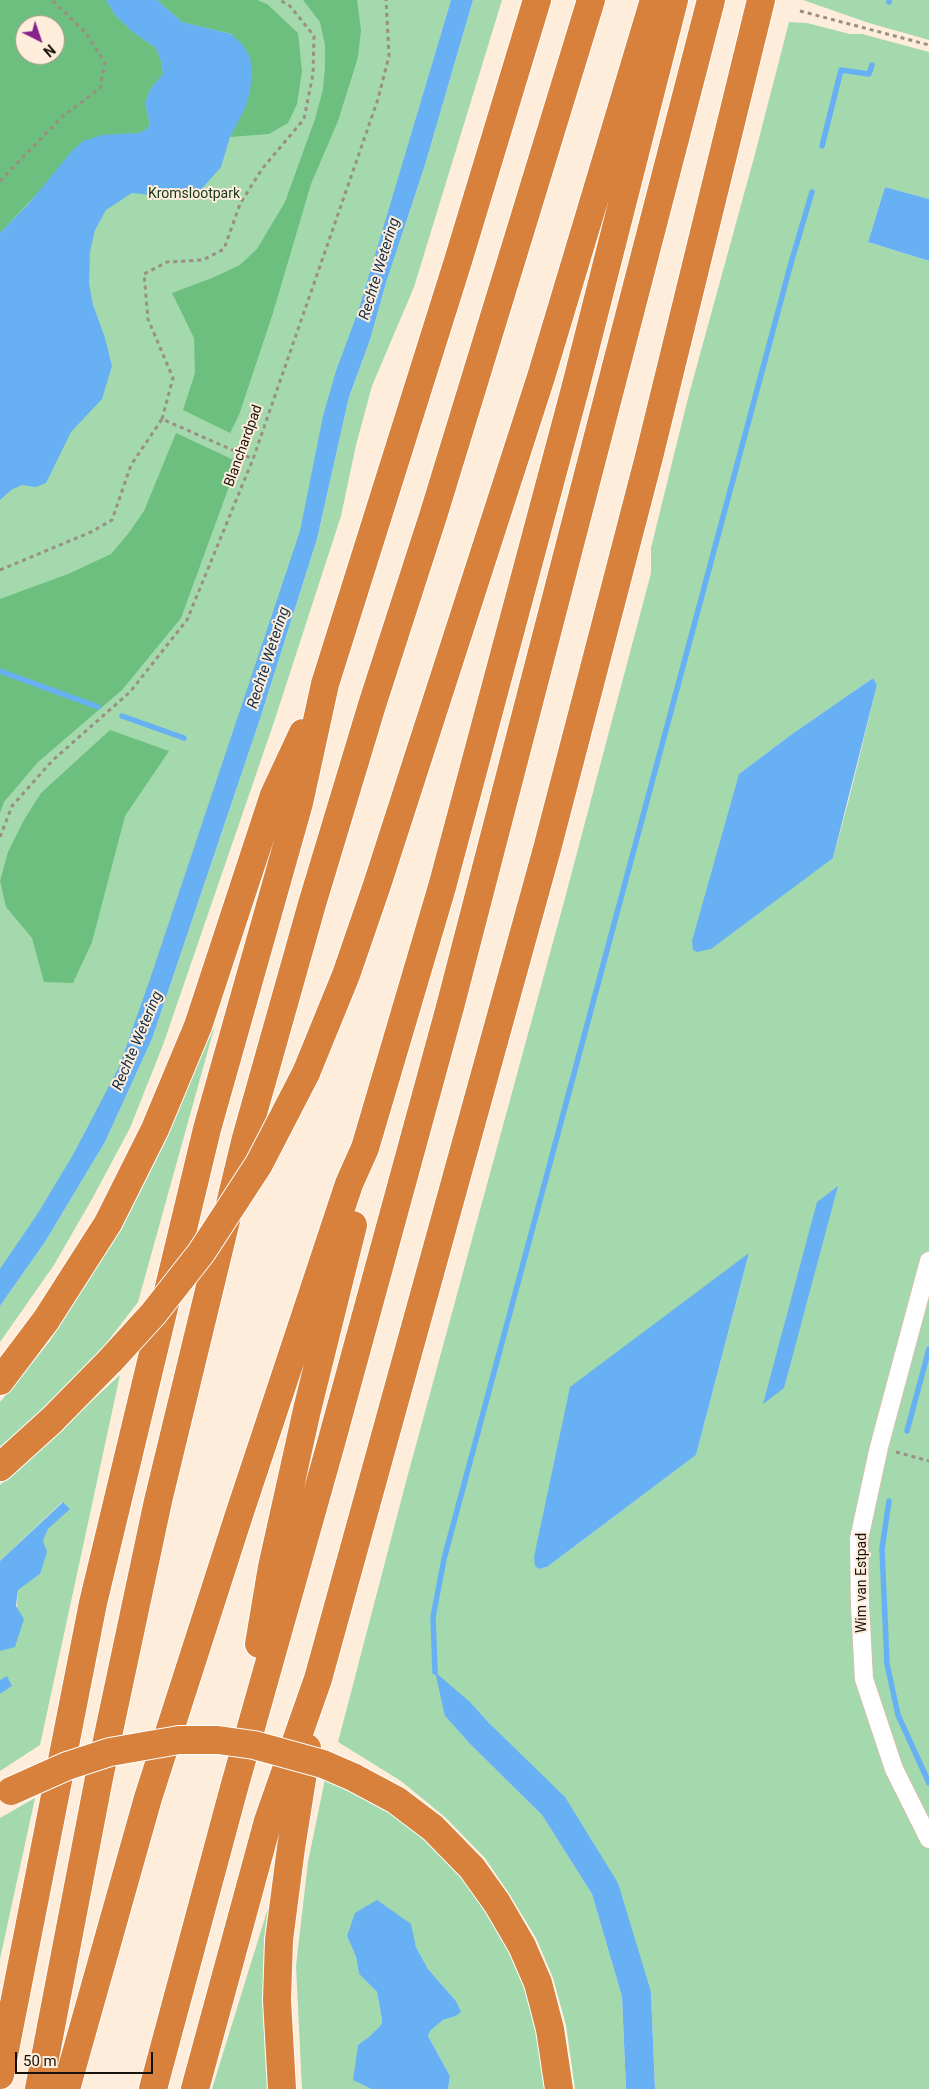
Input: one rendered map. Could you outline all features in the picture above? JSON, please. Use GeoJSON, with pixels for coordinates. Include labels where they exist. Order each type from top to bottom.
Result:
{"type":"FeatureCollection","features":[{"type":"Feature","properties":{"kind":"highway"},"geometry":{"type":"LineString","coordinates":[[0,2075],[93,1603],[207,1129],[299,803],[326,684],[455,271],[537,0]]}},
{"type":"Feature","properties":{"kind":"highway"},"geometry":{"type":"LineString","coordinates":[[39,2089],[99,1778],[156,1510],[246,1138],[312,904],[372,705],[437,503],[591,0]]}},
{"type":"Feature","properties":{"kind":"highway"},"geometry":{"type":"LineString","coordinates":[[0,1467],[52,1420],[111,1360],[153,1314],[201,1253],[259,1164],[306,1073],[346,974],[383,866],[541,376],[654,0]]}},
{"type":"Feature","properties":{"kind":"highway"},"geometry":{"type":"LineString","coordinates":[[66,2089],[148,1798],[238,1518],[350,1184],[365,1148],[452,848],[576,389],[674,0]]}},
{"type":"Feature","properties":{"kind":"highway"},"geometry":{"type":"LineString","coordinates":[[153,2089],[234,1788],[330,1447],[450,1007],[711,0]]}},
{"type":"Feature","properties":{"kind":"highway"},"geometry":{"type":"LineString","coordinates":[[195,2089],[268,1821],[318,1679],[547,849],[650,457],[762,0]]}},
{"type":"Feature","properties":{"kind":"highway"},"geometry":{"type":"LineString","coordinates":[[0,1381],[46,1320],[108,1223],[155,1129],[198,1026],[274,794],[326,684]]}},
{"type":"Feature","properties":{"kind":"highway"},"geometry":{"type":"LineString","coordinates":[[234,1788],[272,1567],[313,1383],[363,1187],[365,1148]]}},
{"type":"Feature","properties":{"kind":"highway"},"geometry":{"type":"LineString","coordinates":[[282,2089],[277,2000],[280,1940],[291,1848],[318,1679]]}},
{"type":"Feature","properties":{"kind":"highway"},"geometry":{"type":"LineString","coordinates":[[5,1794],[66,1766],[110,1752],[179,1740],[218,1740],[254,1745],[323,1764],[353,1777],[396,1800],[433,1828],[472,1868],[497,1904],[522,1946],[538,1983],[550,2029],[558,2089]]}},
{"type":"Feature","properties":{"kind":"street","name":"Wim van Estpad"},"geometry":{"type":"LineString","coordinates":[[929,1261],[879,1447],[860,1539],[860,1606],[864,1679],[894,1768],[929,1839]]}},
{"type":"Feature","properties":{"kind":"path"},"geometry":{"type":"LineString","coordinates":[[0,181],[62,117],[100,88],[105,63],[85,32],[52,0]]}},
{"type":"Feature","properties":{"kind":"path"},"geometry":{"type":"LineString","coordinates":[[0,570],[91,532],[112,520],[131,465],[162,419],[173,378],[148,319],[144,274],[167,262],[204,260],[224,249],[240,204],[262,169],[304,119],[313,74],[314,36],[290,6],[280,0]]}},
{"type":"Feature","properties":{"kind":"path","name":"Blanchardpad"},"geometry":{"type":"LineString","coordinates":[[0,838],[12,806],[53,760],[130,692],[187,620],[253,459],[378,99],[389,56],[386,0]]}},
{"type":"Feature","properties":{"kind":"path"},"geometry":{"type":"LineString","coordinates":[[800,11],[929,45]]}},
{"type":"Feature","properties":{"kind":"path"},"geometry":{"type":"LineString","coordinates":[[162,419],[253,459]]}},
{"type":"Feature","properties":{"kind":"path"},"geometry":{"type":"LineString","coordinates":[[879,1447],[929,1461]]}},
{"type":"Feature","properties":{"kind":"green space","name":"Kromslootpark"},"geometry":{"type":"Polygon","coordinates":[[[0,0],[451,0],[389,210],[270,662],[115,1105],[0,1291],[0,0]]]}},
{"type":"Feature","properties":{"kind":"green space"},"geometry":{"type":"Polygon","coordinates":[[[0,0],[106,0],[115,15],[133,32],[156,48],[161,61],[163,74],[151,88],[145,103],[150,125],[139,133],[129,134],[46,184],[0,233],[0,0]]]}},
{"type":"Feature","properties":{"kind":"green space"},"geometry":{"type":"Polygon","coordinates":[[[157,0],[257,0],[267,4],[298,33],[302,71],[297,104],[288,123],[269,134],[230,137],[250,91],[232,34],[182,22],[157,0]]]}},
{"type":"Feature","properties":{"kind":"green space"},"geometry":{"type":"Polygon","coordinates":[[[303,0],[357,0],[361,30],[358,57],[338,121],[311,184],[272,316],[239,415],[230,433],[183,410],[195,373],[194,338],[172,293],[240,265],[257,249],[285,202],[315,119],[323,89],[325,68],[325,45],[320,22],[303,0]]]}},
{"type":"Feature","properties":{"kind":"green space"},"geometry":{"type":"Polygon","coordinates":[[[473,0],[502,0],[414,287],[372,386],[356,445],[341,516],[273,725],[163,1045],[130,1128],[92,1199],[54,1265],[0,1342],[0,1306],[45,1242],[105,1142],[152,1039],[260,719],[317,539],[349,397],[370,340],[386,283],[425,165],[473,0]]]}},
{"type":"Feature","properties":{"kind":"green space"},"geometry":{"type":"Polygon","coordinates":[[[803,0],[929,0],[929,40],[869,23],[803,0]]]}},
{"type":"Feature","properties":{"kind":"green space"},"geometry":{"type":"Polygon","coordinates":[[[789,22],[807,23],[850,34],[862,34],[929,52],[929,199],[885,187],[868,242],[929,261],[929,2089],[655,2089],[651,1992],[491,1725],[471,1703],[445,1716],[471,1745],[542,1815],[592,1894],[622,1997],[626,2089],[575,2089],[566,2025],[553,1978],[536,1938],[485,1858],[445,1817],[401,1781],[338,1742],[407,1478],[565,898],[651,573],[651,548],[688,398],[789,22]],[[873,678],[792,734],[739,774],[833,858],[877,685],[873,678]],[[749,1253],[539,1569],[547,1567],[696,1455],[749,1253]]]}},
{"type":"Feature","properties":{"kind":"green space"},"geometry":{"type":"Polygon","coordinates":[[[176,433],[238,462],[181,618],[122,690],[38,762],[4,802],[0,813],[0,599],[68,574],[111,554],[144,511],[176,433]]]}},
{"type":"Feature","properties":{"kind":"green space"},"geometry":{"type":"Polygon","coordinates":[[[110,730],[169,751],[125,816],[92,942],[73,983],[44,982],[32,938],[6,907],[0,881],[8,852],[24,820],[41,793],[110,730]]]}},
{"type":"Feature","properties":{"kind":"green space"},"geometry":{"type":"Polygon","coordinates":[[[215,1025],[138,1302],[91,1363],[0,1452],[0,1402],[50,1341],[127,1216],[149,1174],[215,1025]]]}},
{"type":"Feature","properties":{"kind":"green space"},"geometry":{"type":"Polygon","coordinates":[[[120,1375],[40,1745],[0,1771],[0,1694],[11,1686],[7,1677],[0,1680],[0,1651],[15,1646],[18,1589],[40,1574],[43,1541],[48,1528],[69,1509],[62,1502],[0,1561],[0,1485],[120,1375]]]}},
{"type":"Feature","properties":{"kind":"green space"},"geometry":{"type":"Polygon","coordinates":[[[325,1779],[369,1799],[427,1835],[488,1909],[529,1987],[549,2089],[448,2089],[450,2076],[428,2036],[430,2031],[443,2020],[456,2016],[460,2012],[456,2001],[428,1969],[416,1947],[410,1924],[347,1936],[356,1957],[359,1974],[377,1992],[382,2020],[381,2025],[369,2038],[358,2045],[357,2082],[371,2089],[302,2089],[296,1966],[308,1862],[325,1779]]]}},
{"type":"Feature","properties":{"kind":"green space"},"geometry":{"type":"Polygon","coordinates":[[[35,1798],[0,1959],[0,1818],[35,1798]]]}},
{"type":"Feature","properties":{"kind":"green space"},"geometry":{"type":"Polygon","coordinates":[[[268,1908],[265,1977],[270,2089],[212,2089],[268,1908]]]}},
{"type":"Feature","properties":{"kind":"water"},"geometry":{"type":"Polygon","coordinates":[[[106,0],[157,0],[182,22],[231,34],[242,44],[250,57],[252,73],[250,91],[245,108],[230,137],[221,167],[198,193],[181,198],[132,193],[106,210],[95,230],[90,252],[89,283],[93,305],[105,338],[112,366],[102,399],[71,432],[46,483],[36,487],[22,485],[11,490],[0,500],[0,233],[30,202],[71,152],[83,141],[102,135],[139,133],[147,129],[150,124],[145,103],[151,88],[163,74],[156,48],[133,32],[115,15],[106,0]]]}},
{"type":"Feature","properties":{"kind":"water","name":"Rechte Wetering"},"geometry":{"type":"Polygon","coordinates":[[[451,0],[473,0],[425,165],[386,283],[370,340],[349,397],[317,539],[260,719],[152,1039],[105,1142],[45,1242],[0,1306],[0,1269],[38,1213],[73,1155],[119,1067],[150,979],[300,531],[323,416],[336,371],[359,309],[451,0]]]}},
{"type":"Feature","properties":{"kind":"water"},"geometry":{"type":"Polygon","coordinates":[[[885,187],[929,199],[929,261],[868,242],[885,187]]]}},
{"type":"Feature","properties":{"kind":"water"},"geometry":{"type":"Polygon","coordinates":[[[873,678],[877,685],[833,858],[711,949],[697,952],[693,950],[692,941],[739,774],[792,734],[873,678]]]}},
{"type":"Feature","properties":{"kind":"water"},"geometry":{"type":"Polygon","coordinates":[[[838,1186],[784,1388],[763,1404],[817,1202],[838,1186]]]}},
{"type":"Feature","properties":{"kind":"water"},"geometry":{"type":"Polygon","coordinates":[[[749,1253],[696,1455],[547,1567],[539,1569],[535,1566],[534,1557],[570,1387],[749,1253]]]}},
{"type":"Feature","properties":{"kind":"water"},"geometry":{"type":"Polygon","coordinates":[[[63,1502],[70,1509],[48,1529],[43,1541],[47,1552],[40,1574],[18,1590],[16,1606],[24,1619],[15,1647],[0,1651],[0,1561],[63,1502]]]}},
{"type":"Feature","properties":{"kind":"water"},"geometry":{"type":"Polygon","coordinates":[[[435,1672],[471,1703],[565,1797],[618,1883],[651,1992],[655,2089],[626,2089],[622,1997],[592,1894],[542,1815],[471,1745],[445,1716],[435,1672]]]}},
{"type":"Feature","properties":{"kind":"water"},"geometry":{"type":"Polygon","coordinates":[[[7,1676],[12,1686],[0,1694],[0,1680],[7,1676]]]}},
{"type":"Feature","properties":{"kind":"water"},"geometry":{"type":"Polygon","coordinates":[[[377,1900],[411,1924],[416,1947],[428,1969],[456,2001],[461,2012],[456,2016],[443,2020],[430,2031],[428,2036],[450,2076],[448,2089],[371,2089],[353,2080],[358,2045],[381,2025],[382,2020],[377,1992],[359,1974],[356,1957],[347,1936],[355,1913],[377,1900]]]}},
{"type":"Feature","properties":{"kind":"waterway"},"geometry":{"type":"LineString","coordinates":[[822,146],[841,70],[869,74],[872,65]]}},
{"type":"Feature","properties":{"kind":"waterway"},"geometry":{"type":"LineString","coordinates":[[435,1672],[433,1617],[444,1559],[791,263],[812,192]]}},
{"type":"Feature","properties":{"kind":"waterway"},"geometry":{"type":"LineString","coordinates":[[0,671],[98,707]]}},
{"type":"Feature","properties":{"kind":"waterway"},"geometry":{"type":"LineString","coordinates":[[122,716],[184,738]]}},
{"type":"Feature","properties":{"kind":"waterway"},"geometry":{"type":"LineString","coordinates":[[907,1431],[929,1349]]}},
{"type":"Feature","properties":{"kind":"waterway"},"geometry":{"type":"LineString","coordinates":[[889,1501],[882,1549],[887,1664],[898,1715],[929,1783]]}}]}
